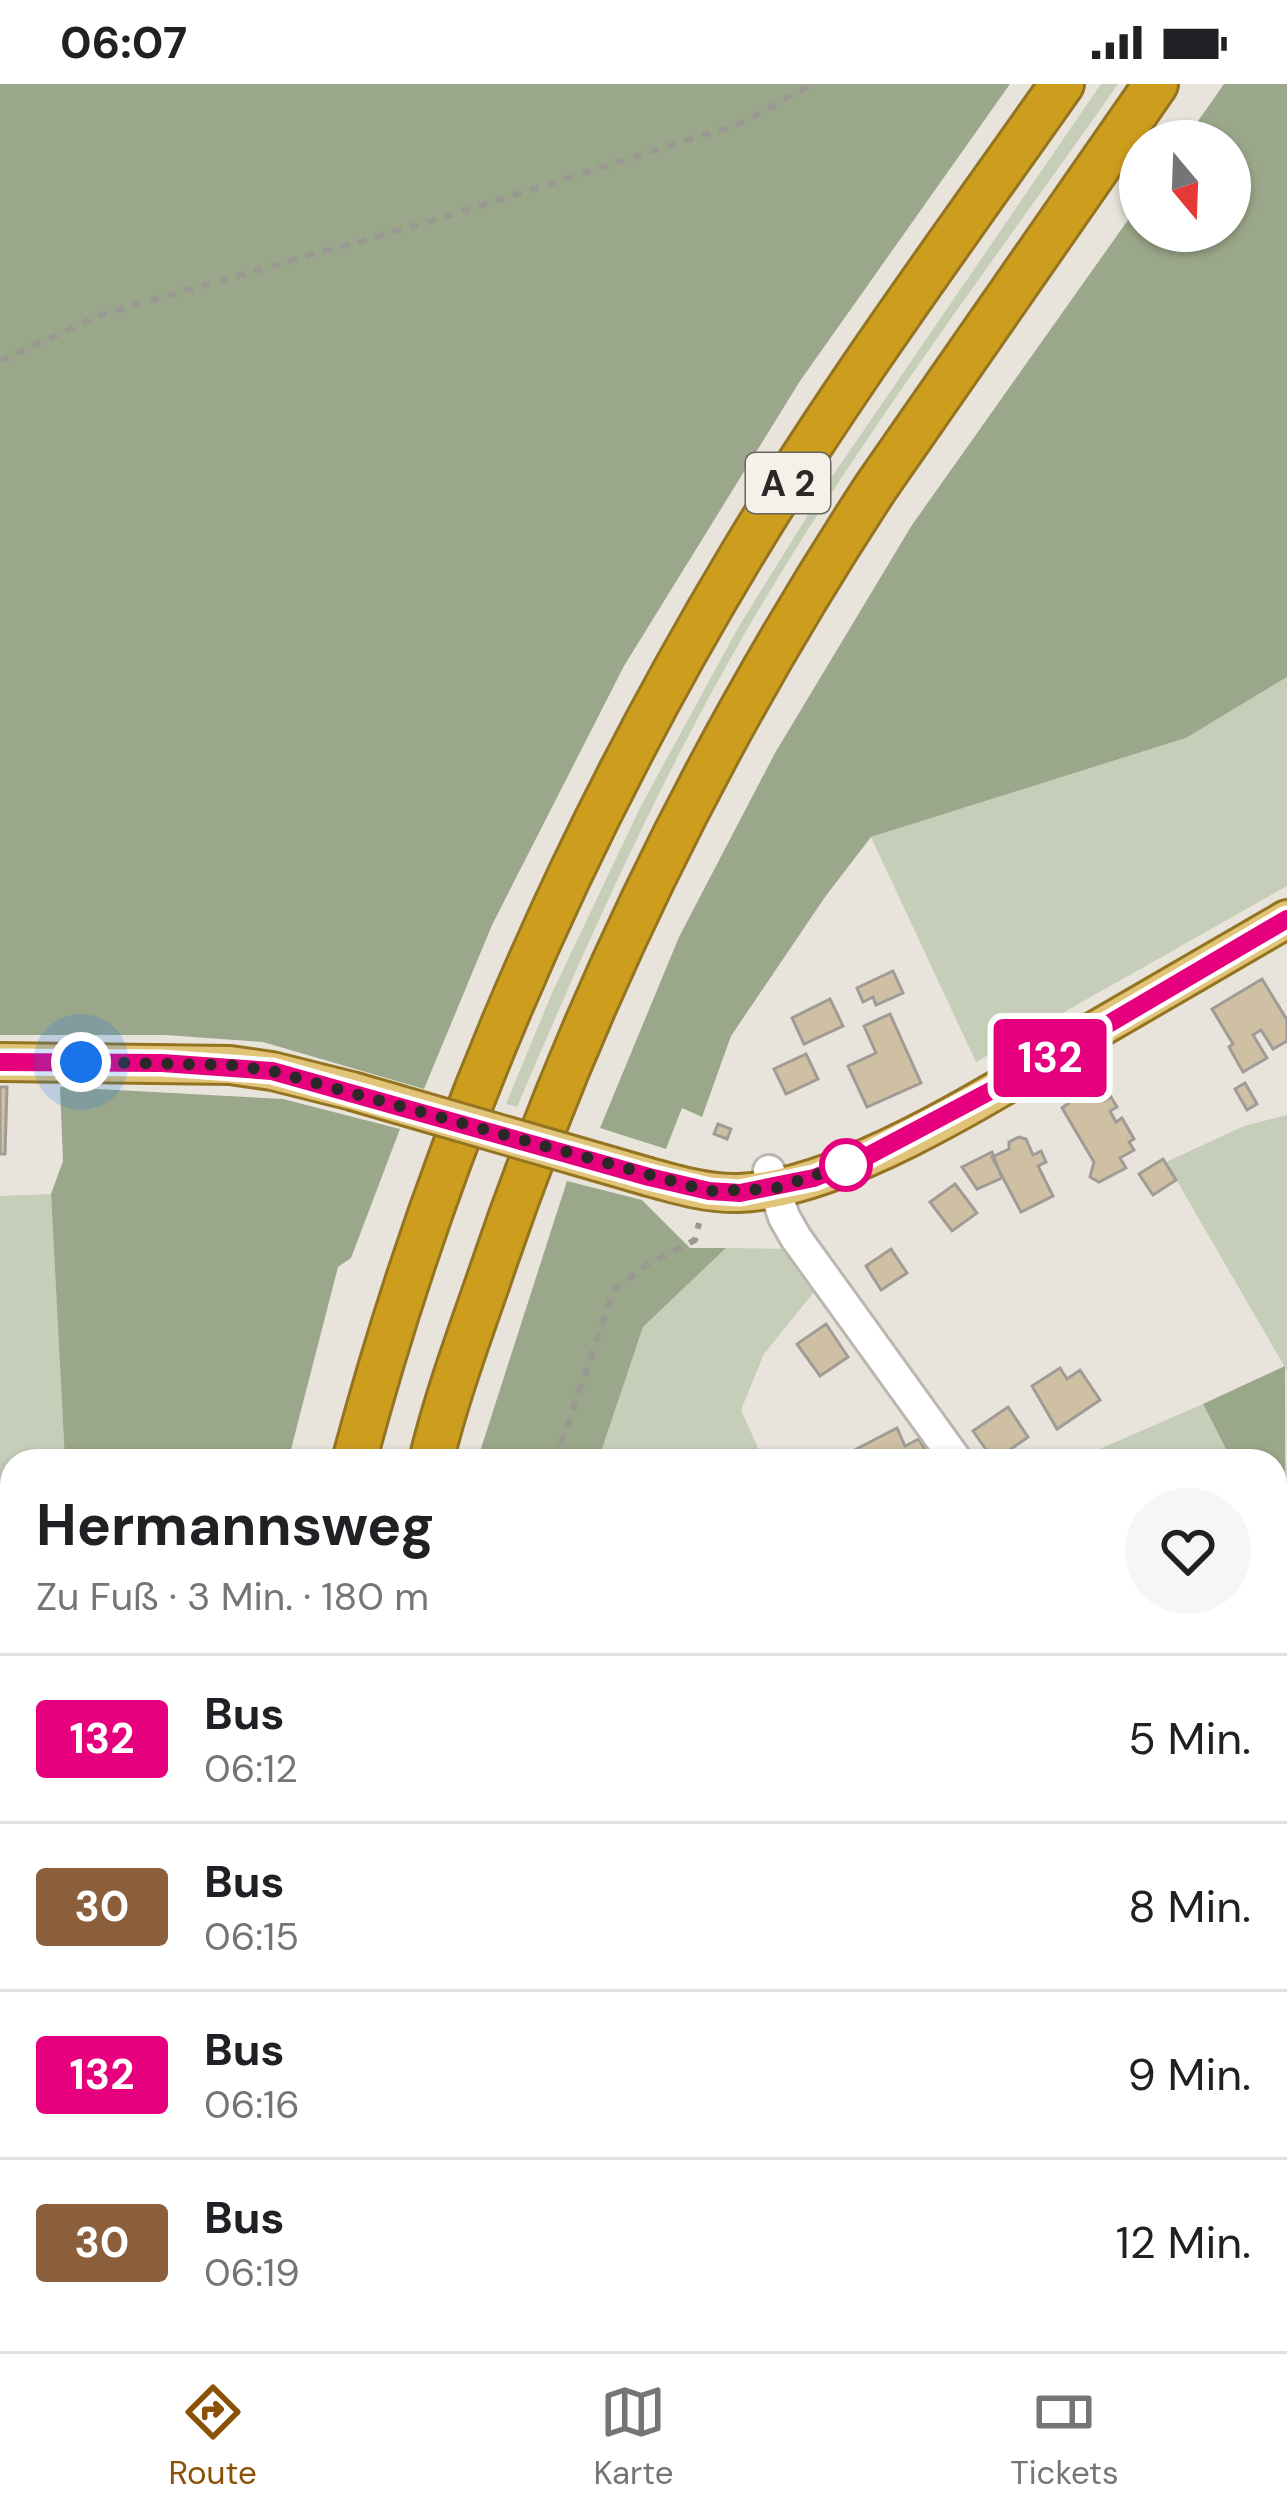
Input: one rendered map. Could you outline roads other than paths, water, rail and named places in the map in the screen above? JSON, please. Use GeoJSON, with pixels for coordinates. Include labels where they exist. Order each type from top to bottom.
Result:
{"type":"FeatureCollection","features":[{"type":"Feature","properties":{"kind":"highway","name":"A 2"},"geometry":{"type":"LineString","coordinates":[[358,1449],[459,1132],[554,907],[625,762],[742,555],[832,415],[1062,84]]}},
{"type":"Feature","properties":{"kind":"highway","name":"A 2"},"geometry":{"type":"LineString","coordinates":[[434,1449],[516,1197],[582,1034],[712,761],[875,487],[1156,84]]}},
{"type":"Feature","properties":{"kind":"main road"},"geometry":{"type":"LineString","coordinates":[[0,1062],[230,1065],[272,1071],[709,1191],[862,1159],[944,1118],[1287,919]]}},
{"type":"Feature","properties":{"kind":"lane"},"geometry":{"type":"LineString","coordinates":[[771,1180],[796,1238],[948,1449]]}}]}
